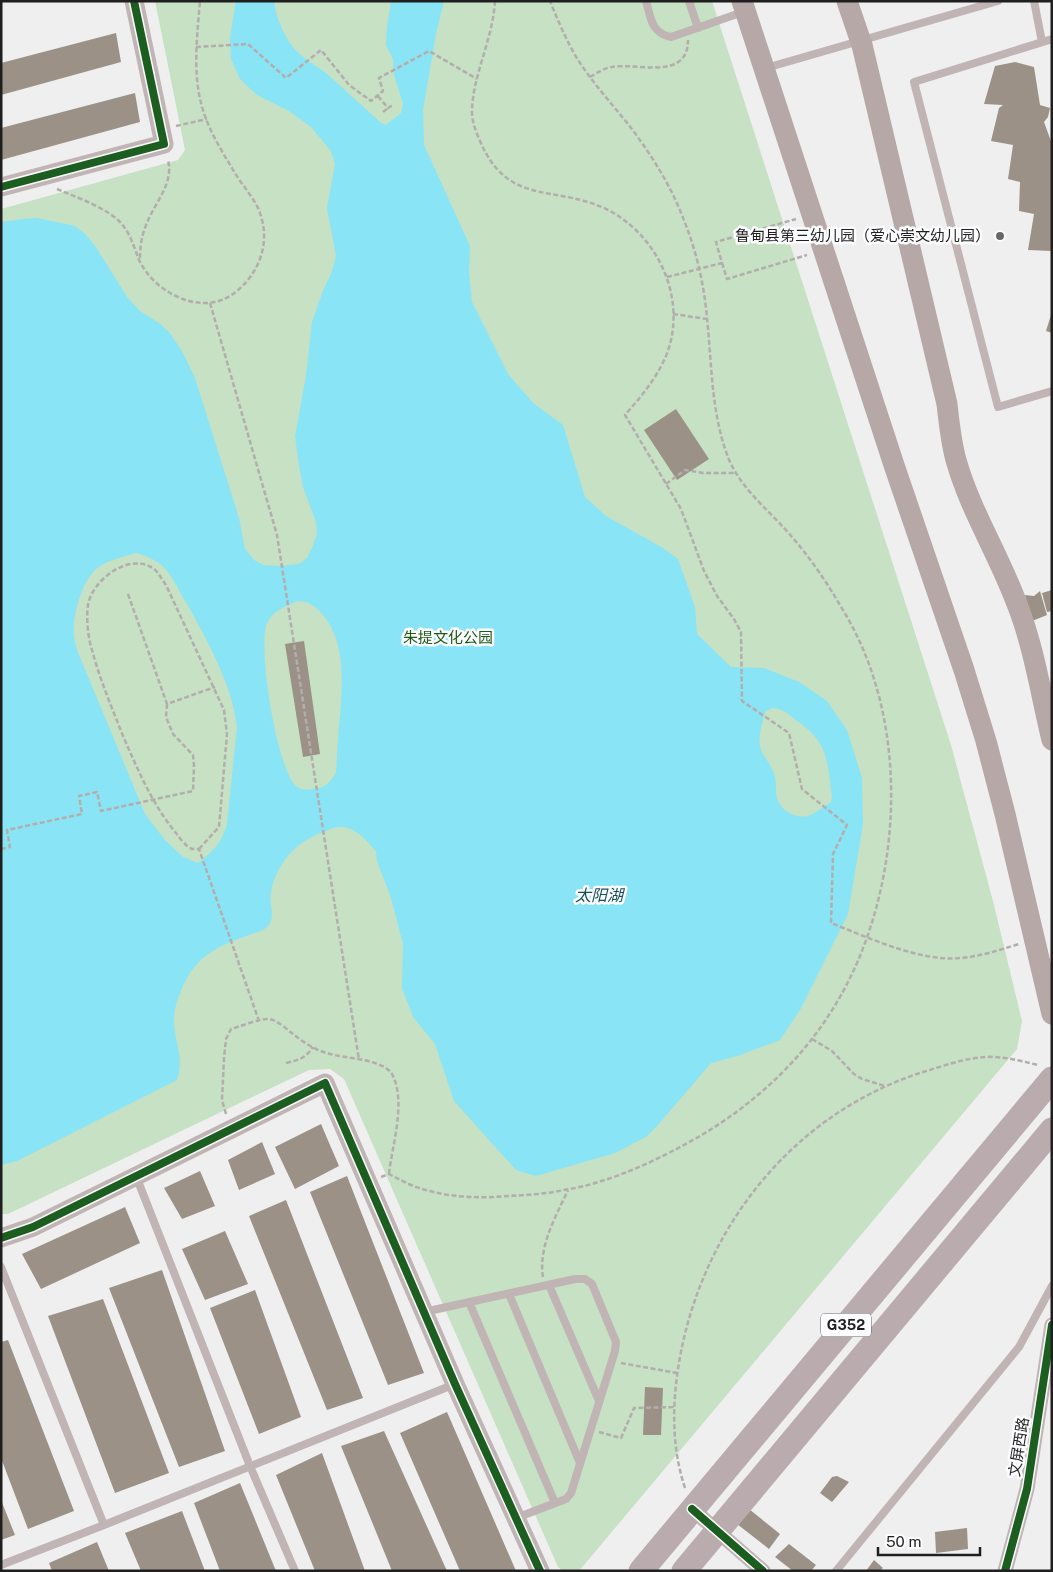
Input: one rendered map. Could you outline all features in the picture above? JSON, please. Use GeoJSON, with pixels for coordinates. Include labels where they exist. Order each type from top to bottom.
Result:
{"type":"FeatureCollection","features":[{"type":"Feature","properties":{"kind":"highway","name":"G352"},"geometry":{"type":"LineString","coordinates":[[641,1571],[1048,1072]]}},
{"type":"Feature","properties":{"kind":"highway","name":"G352"},"geometry":{"type":"LineString","coordinates":[[684,1571],[1052,1130]]}},
{"type":"Feature","properties":{"kind":"main road"},"geometry":{"type":"LineString","coordinates":[[847,1],[861,41],[947,404],[950,436],[957,462],[968,495],[1020,613],[1052,740]]}},
{"type":"Feature","properties":{"kind":"main road"},"geometry":{"type":"LineString","coordinates":[[744,6],[986,741],[1052,1014]]}},
{"type":"Feature","properties":{"kind":"street"},"geometry":{"type":"LineString","coordinates":[[1,188],[162,136],[134,1]]}},
{"type":"Feature","properties":{"kind":"street"},"geometry":{"type":"LineString","coordinates":[[1,1238],[32,1227],[325,1083],[454,1384],[540,1571]]}},
{"type":"Feature","properties":{"kind":"street","name":"文屏西路"},"geometry":{"type":"LineString","coordinates":[[1005,1571],[1027,1489],[1052,1325]]}},
{"type":"Feature","properties":{"kind":"street"},"geometry":{"type":"LineString","coordinates":[[692,1509],[763,1571]]}},
{"type":"Feature","properties":{"kind":"lane"},"geometry":{"type":"LineString","coordinates":[[646,1],[655,30],[661,35],[671,37],[698,28],[744,6]]}},
{"type":"Feature","properties":{"kind":"lane"},"geometry":{"type":"LineString","coordinates":[[689,1],[698,28]]}},
{"type":"Feature","properties":{"kind":"lane"},"geometry":{"type":"LineString","coordinates":[[764,69],[998,1]]}},
{"type":"Feature","properties":{"kind":"lane"},"geometry":{"type":"LineString","coordinates":[[1034,1],[1042,42]]}},
{"type":"Feature","properties":{"kind":"lane"},"geometry":{"type":"LineString","coordinates":[[1052,39],[914,82],[998,407],[1052,391]]}},
{"type":"Feature","properties":{"kind":"lane"},"geometry":{"type":"LineString","coordinates":[[136,1176],[250,1466],[295,1571]]}},
{"type":"Feature","properties":{"kind":"lane"},"geometry":{"type":"LineString","coordinates":[[1,1267],[104,1525]]}},
{"type":"Feature","properties":{"kind":"lane"},"geometry":{"type":"LineString","coordinates":[[424,1312],[575,1279],[585,1279],[592,1284],[616,1342],[612,1361],[571,1493],[566,1499],[516,1518]]}},
{"type":"Feature","properties":{"kind":"lane"},"geometry":{"type":"LineString","coordinates":[[547,1285],[599,1401]]}},
{"type":"Feature","properties":{"kind":"lane"},"geometry":{"type":"LineString","coordinates":[[836,1571],[1020,1347],[1052,1286]]}},
{"type":"Feature","properties":{"kind":"lane"},"geometry":{"type":"LineString","coordinates":[[509,1294],[580,1463]]}},
{"type":"Feature","properties":{"kind":"lane"},"geometry":{"type":"LineString","coordinates":[[469,1302],[555,1503]]}},
{"type":"Feature","properties":{"kind":"lane"},"geometry":{"type":"LineString","coordinates":[[1,1565],[454,1384]]}},
{"type":"Feature","properties":{"kind":"path"},"geometry":{"type":"LineString","coordinates":[[33,179],[76,197],[116,218],[129,235],[140,261],[153,280],[168,292],[191,302],[210,303],[234,293],[249,280],[259,262],[264,242],[262,219],[257,207],[232,168],[207,119],[198,86],[196,47],[200,1]]}},
{"type":"Feature","properties":{"kind":"path"},"geometry":{"type":"LineString","coordinates":[[495,1],[488,45],[473,99],[472,112],[474,126],[480,142],[497,170],[509,181],[523,188],[582,200],[615,214],[636,230],[649,244],[659,258],[666,277],[672,296],[671,336],[660,368],[643,394],[625,415],[681,509],[704,571],[717,596],[741,632],[742,701],[789,733],[802,789],[847,825],[833,854],[831,922],[866,937],[917,954],[942,959],[981,955],[1035,940]]}},
{"type":"Feature","properties":{"kind":"path"},"geometry":{"type":"LineString","coordinates":[[368,1182],[389,1174],[414,1186],[440,1193],[493,1198],[568,1190],[644,1164],[714,1128],[774,1081],[812,1039],[835,1006],[866,937],[884,870],[890,820],[890,769],[888,744],[878,693],[870,668],[853,627],[819,571],[791,536],[750,493],[736,473],[729,458],[718,420],[700,268],[684,219],[664,178],[636,135],[590,77],[574,53],[550,1]]}},
{"type":"Feature","properties":{"kind":"path"},"geometry":{"type":"LineString","coordinates":[[590,77],[611,67],[656,68],[676,64],[687,50],[687,32]]}},
{"type":"Feature","properties":{"kind":"path"},"geometry":{"type":"LineString","coordinates":[[196,47],[248,44],[286,78],[321,50],[349,85],[371,100],[384,91],[379,78],[428,51],[478,79]]}},
{"type":"Feature","properties":{"kind":"path"},"geometry":{"type":"LineString","coordinates":[[378,96],[388,108]]}},
{"type":"Feature","properties":{"kind":"path"},"geometry":{"type":"LineString","coordinates":[[383,112],[393,105]]}},
{"type":"Feature","properties":{"kind":"path"},"geometry":{"type":"LineString","coordinates":[[140,261],[142,236],[147,221],[160,198],[170,170],[162,136],[207,119]]}},
{"type":"Feature","properties":{"kind":"path"},"geometry":{"type":"LineString","coordinates":[[813,215],[716,242],[727,279],[825,250]]}},
{"type":"Feature","properties":{"kind":"path"},"geometry":{"type":"LineString","coordinates":[[666,277],[722,263]]}},
{"type":"Feature","properties":{"kind":"path"},"geometry":{"type":"LineString","coordinates":[[210,303],[277,538],[359,1060]]}},
{"type":"Feature","properties":{"kind":"path"},"geometry":{"type":"LineString","coordinates":[[673,314],[707,320]]}},
{"type":"Feature","properties":{"kind":"path"},"geometry":{"type":"LineString","coordinates":[[666,484],[686,470],[704,473],[736,473]]}},
{"type":"Feature","properties":{"kind":"path"},"geometry":{"type":"LineString","coordinates":[[143,564],[155,570],[166,584],[215,686],[224,710],[227,734],[219,827],[199,849],[192,849],[183,842],[154,801],[140,776],[112,710],[91,649],[88,625],[88,604],[98,584],[110,572],[128,565],[143,564]]}},
{"type":"Feature","properties":{"kind":"path"},"geometry":{"type":"LineString","coordinates":[[1,849],[10,847],[7,830],[82,814],[79,796],[97,792],[101,811],[193,791],[193,755],[173,734],[166,717],[167,704],[128,594]]}},
{"type":"Feature","properties":{"kind":"path"},"geometry":{"type":"LineString","coordinates":[[167,704],[215,686]]}},
{"type":"Feature","properties":{"kind":"path"},"geometry":{"type":"LineString","coordinates":[[199,849],[259,1021]]}},
{"type":"Feature","properties":{"kind":"path"},"geometry":{"type":"LineString","coordinates":[[812,1039],[832,1051],[854,1074],[862,1079],[886,1086]]}},
{"type":"Feature","properties":{"kind":"path"},"geometry":{"type":"LineString","coordinates":[[286,1063],[302,1059],[313,1047]]}},
{"type":"Feature","properties":{"kind":"path"},"geometry":{"type":"LineString","coordinates":[[692,1509],[680,1472],[674,1438],[677,1373],[686,1329],[705,1272],[720,1240],[738,1211],[772,1169],[810,1132],[840,1111],[886,1086],[908,1077],[945,1065],[986,1057],[1013,1059],[1048,1072]]}},
{"type":"Feature","properties":{"kind":"path"},"geometry":{"type":"LineString","coordinates":[[547,1285],[542,1270],[546,1244],[568,1190]]}},
{"type":"Feature","properties":{"kind":"path"},"geometry":{"type":"LineString","coordinates":[[612,1361],[677,1373]]}},
{"type":"Feature","properties":{"kind":"path"},"geometry":{"type":"LineString","coordinates":[[591,1429],[621,1438],[634,1408],[674,1408]]}},
{"type":"Feature","properties":{"kind":"green space","name":"朱提文化公园"},"geometry":{"type":"Polygon","coordinates":[[[155,1],[712,1],[951,745],[994,905],[1022,1021],[1017,1049],[579,1571],[563,1571],[558,1567],[344,1079],[330,1069],[309,1070],[8,1214],[1,1214],[1,209],[178,160],[185,150],[155,1]]]}},
{"type":"Feature","properties":{"kind":"water","name":"太阳湖"},"geometry":{"type":"Polygon","coordinates":[[[236,1],[274,1],[283,31],[296,50],[326,73],[380,122],[386,125],[401,113],[403,104],[394,75],[393,59],[386,45],[391,1],[444,1],[436,34],[423,110],[424,145],[470,246],[469,272],[472,302],[508,374],[533,403],[563,425],[585,497],[606,516],[663,548],[678,559],[695,607],[697,634],[731,667],[764,668],[799,682],[827,701],[847,730],[862,778],[863,824],[848,914],[800,1010],[780,1040],[737,1056],[711,1063],[646,1137],[615,1153],[536,1176],[516,1170],[454,1101],[435,1044],[413,1017],[402,988],[403,944],[391,898],[377,861],[376,851],[355,831],[339,827],[327,830],[303,842],[282,864],[271,892],[272,918],[268,926],[263,930],[214,950],[195,966],[178,999],[174,1015],[180,1058],[177,1080],[17,1161],[1,1165],[1,222],[37,218],[75,226],[85,234],[96,247],[127,297],[140,311],[169,332],[182,351],[195,378],[239,518],[245,549],[254,560],[263,565],[299,564],[307,558],[317,534],[316,522],[303,487],[295,436],[306,376],[312,322],[336,256],[327,208],[335,164],[331,151],[311,127],[289,111],[257,95],[240,79],[231,59],[230,38],[236,1]],[[136,553],[115,559],[96,569],[82,590],[76,609],[74,627],[77,650],[145,814],[165,840],[183,857],[198,863],[216,846],[227,824],[237,727],[230,695],[218,663],[202,631],[165,568],[154,560],[136,553]],[[297,601],[280,609],[267,623],[265,656],[271,708],[282,758],[290,777],[297,787],[308,790],[326,785],[336,773],[342,674],[337,642],[332,628],[323,615],[314,607],[308,603],[297,601]],[[772,708],[765,712],[760,731],[760,745],[773,771],[776,795],[779,802],[785,810],[793,815],[803,817],[811,815],[831,802],[832,797],[825,753],[807,728],[788,714],[779,709],[772,708]]]}},
{"type":"Feature","properties":{"kind":"building"},"geometry":{"type":"Polygon","coordinates":[[[116,33],[121,62],[1,95],[1,63],[116,33]]]}},
{"type":"Feature","properties":{"kind":"building"},"geometry":{"type":"Polygon","coordinates":[[[1015,62],[1034,67],[1040,105],[1050,108],[1048,117],[1044,122],[1052,144],[1052,251],[1028,250],[1034,214],[1019,211],[1020,182],[1008,179],[1013,145],[991,141],[999,108],[1003,105],[984,104],[995,66],[1015,62]]]}},
{"type":"Feature","properties":{"kind":"building"},"geometry":{"type":"Polygon","coordinates":[[[135,93],[140,122],[1,160],[1,128],[135,93]]]}},
{"type":"Feature","properties":{"kind":"building"},"geometry":{"type":"Polygon","coordinates":[[[1052,315],[1052,333],[1046,331],[1052,315]]]}},
{"type":"Feature","properties":{"kind":"building"},"geometry":{"type":"Polygon","coordinates":[[[676,409],[709,459],[677,480],[644,430],[676,409]]]}},
{"type":"Feature","properties":{"kind":"building"},"geometry":{"type":"Polygon","coordinates":[[[1052,590],[1052,611],[1047,612],[1042,593],[1052,590]]]}},
{"type":"Feature","properties":{"kind":"building"},"geometry":{"type":"Polygon","coordinates":[[[1040,591],[1047,615],[1032,621],[1025,595],[1034,596],[1040,591]]]}},
{"type":"Feature","properties":{"kind":"building"},"geometry":{"type":"Polygon","coordinates":[[[304,641],[320,754],[303,757],[285,644],[304,641]]]}},
{"type":"Feature","properties":{"kind":"building"},"geometry":{"type":"Polygon","coordinates":[[[321,1124],[339,1166],[295,1189],[275,1147],[321,1124]]]}},
{"type":"Feature","properties":{"kind":"building"},"geometry":{"type":"Polygon","coordinates":[[[262,1142],[275,1174],[239,1190],[228,1160],[262,1142]]]}},
{"type":"Feature","properties":{"kind":"building"},"geometry":{"type":"Polygon","coordinates":[[[200,1171],[215,1206],[182,1219],[164,1188],[200,1171]]]}},
{"type":"Feature","properties":{"kind":"building"},"geometry":{"type":"Polygon","coordinates":[[[347,1176],[424,1373],[388,1385],[310,1192],[347,1176]]]}},
{"type":"Feature","properties":{"kind":"building"},"geometry":{"type":"Polygon","coordinates":[[[286,1200],[363,1398],[327,1410],[249,1216],[286,1200]]]}},
{"type":"Feature","properties":{"kind":"building"},"geometry":{"type":"Polygon","coordinates":[[[125,1207],[140,1243],[41,1289],[22,1254],[125,1207]]]}},
{"type":"Feature","properties":{"kind":"building"},"geometry":{"type":"Polygon","coordinates":[[[225,1231],[248,1284],[205,1300],[182,1249],[225,1231]]]}},
{"type":"Feature","properties":{"kind":"building"},"geometry":{"type":"Polygon","coordinates":[[[162,1270],[225,1451],[179,1467],[109,1288],[162,1270]]]}},
{"type":"Feature","properties":{"kind":"building"},"geometry":{"type":"Polygon","coordinates":[[[255,1290],[301,1417],[259,1434],[210,1308],[255,1290]]]}},
{"type":"Feature","properties":{"kind":"building"},"geometry":{"type":"Polygon","coordinates":[[[103,1299],[169,1473],[115,1493],[48,1316],[103,1299]]]}},
{"type":"Feature","properties":{"kind":"building"},"geometry":{"type":"Polygon","coordinates":[[[8,1340],[74,1511],[28,1529],[1,1458],[1,1342],[8,1340]]]}},
{"type":"Feature","properties":{"kind":"building"},"geometry":{"type":"Polygon","coordinates":[[[645,1387],[663,1388],[661,1435],[643,1435],[645,1387]]]}},
{"type":"Feature","properties":{"kind":"building"},"geometry":{"type":"Polygon","coordinates":[[[447,1412],[516,1571],[460,1571],[400,1433],[447,1412]]]}},
{"type":"Feature","properties":{"kind":"building"},"geometry":{"type":"Polygon","coordinates":[[[384,1431],[447,1571],[392,1571],[341,1446],[384,1431]]]}},
{"type":"Feature","properties":{"kind":"building"},"geometry":{"type":"Polygon","coordinates":[[[322,1453],[365,1571],[315,1571],[276,1475],[322,1453]]]}},
{"type":"Feature","properties":{"kind":"building"},"geometry":{"type":"Polygon","coordinates":[[[837,1476],[849,1482],[832,1502],[820,1493],[832,1477],[837,1476]]]}},
{"type":"Feature","properties":{"kind":"building"},"geometry":{"type":"Polygon","coordinates":[[[240,1483],[276,1571],[220,1571],[194,1503],[240,1483]]]}},
{"type":"Feature","properties":{"kind":"building"},"geometry":{"type":"Polygon","coordinates":[[[1,1500],[15,1535],[1,1540],[1,1500]]]}},
{"type":"Feature","properties":{"kind":"building"},"geometry":{"type":"Polygon","coordinates":[[[749,1509],[780,1534],[769,1549],[737,1524],[749,1509]]]}},
{"type":"Feature","properties":{"kind":"building"},"geometry":{"type":"Polygon","coordinates":[[[182,1511],[205,1571],[141,1571],[125,1533],[182,1511]]]}},
{"type":"Feature","properties":{"kind":"building"},"geometry":{"type":"Polygon","coordinates":[[[967,1528],[968,1549],[936,1553],[935,1532],[967,1528]]]}},
{"type":"Feature","properties":{"kind":"building"},"geometry":{"type":"Polygon","coordinates":[[[97,1542],[109,1571],[52,1571],[49,1563],[97,1542]]]}},
{"type":"Feature","properties":{"kind":"building"},"geometry":{"type":"Polygon","coordinates":[[[789,1544],[816,1565],[811,1571],[793,1571],[775,1557],[789,1544]]]}},
{"type":"Feature","properties":{"kind":"building"},"geometry":{"type":"Polygon","coordinates":[[[874,1560],[883,1568],[880,1571],[866,1571],[874,1560]]]}},
{"type":"Feature","properties":{"kind":"cycle path"},"geometry":{"type":"LineString","coordinates":[[1,187],[164,144],[134,1]]}},
{"type":"Feature","properties":{"kind":"cycle path"},"geometry":{"type":"LineString","coordinates":[[1,1238],[33,1227],[325,1083],[455,1384],[540,1571]]}},
{"type":"Feature","properties":{"kind":"cycle path"},"geometry":{"type":"LineString","coordinates":[[1005,1571],[1027,1489],[1052,1325]]}},
{"type":"Feature","properties":{"kind":"cycle path"},"geometry":{"type":"LineString","coordinates":[[692,1509],[763,1571]]}},
{"type":"Feature","properties":{"kind":"place","name":"鲁甸县第三幼儿园（爱心崇文幼儿园）"},"geometry":{"type":"Point","coordinates":[1000,236]}}]}
